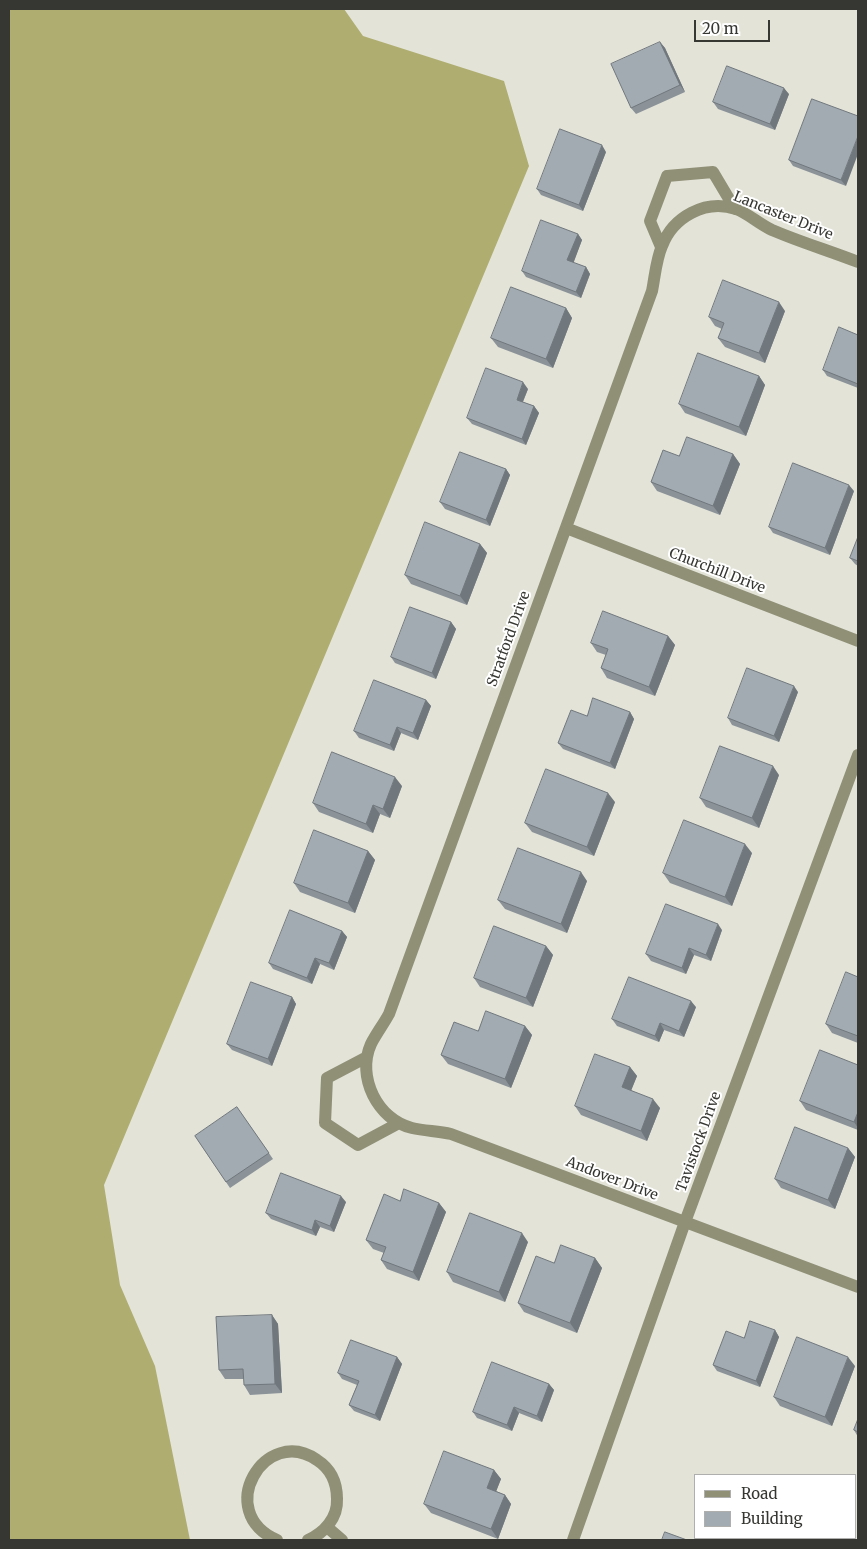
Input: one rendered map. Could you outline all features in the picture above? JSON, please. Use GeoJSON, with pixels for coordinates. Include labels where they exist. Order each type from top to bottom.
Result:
{"type":"FeatureCollection","features":[{"type":"Feature","properties":{"kind":"street"},"geometry":{"type":"LineString","coordinates":[[661,247],[650,220],[666,176],[713,172],[735,209]]}},
{"type":"Feature","properties":{"kind":"street","name":"Lancaster Drive"},"geometry":{"type":"LineString","coordinates":[[695,210],[719,206],[735,209],[773,230],[858,262]]}},
{"type":"Feature","properties":{"kind":"street","name":"Stratford Drive"},"geometry":{"type":"LineString","coordinates":[[370,1086],[366,1070],[367,1056],[371,1044],[388,1014],[566,528],[652,291],[661,247],[668,232],[680,219],[695,210]]}},
{"type":"Feature","properties":{"kind":"street","name":"Churchill Drive"},"geometry":{"type":"LineString","coordinates":[[566,528],[858,641]]}},
{"type":"Feature","properties":{"kind":"street","name":"Tavistock Drive"},"geometry":{"type":"LineString","coordinates":[[573,1540],[686,1222],[858,755]]}},
{"type":"Feature","properties":{"kind":"street"},"geometry":{"type":"LineString","coordinates":[[367,1056],[326,1078],[325,1123],[358,1145],[399,1123]]}},
{"type":"Feature","properties":{"kind":"street","name":"Andover Drive"},"geometry":{"type":"LineString","coordinates":[[370,1086],[379,1106],[399,1123],[412,1128],[451,1134],[858,1287]]}},
{"type":"Feature","properties":{"kind":"street"},"geometry":{"type":"LineString","coordinates":[[277,1540],[258,1528],[250,1516],[247,1504],[249,1486],[256,1470],[275,1455],[299,1453],[312,1457],[323,1464],[332,1475],[337,1488],[338,1502],[334,1515],[327,1527],[317,1536],[308,1540]]}},
{"type":"Feature","properties":{"kind":"street"},"geometry":{"type":"LineString","coordinates":[[327,1527],[342,1540]]}},
{"type":"Feature","properties":{"kind":"shaded area"},"geometry":{"type":"Polygon","coordinates":[[[9,9],[344,9],[363,36],[504,81],[529,166],[104,1185],[120,1285],[155,1366],[190,1540],[9,1540],[9,9]]]}},
{"type":"Feature","properties":{"kind":"building"},"geometry":{"type":"Polygon","coordinates":[[[660,42],[680,85],[631,108],[611,64],[660,42]]]}},
{"type":"Feature","properties":{"kind":"building"},"geometry":{"type":"Polygon","coordinates":[[[727,66],[784,88],[770,124],[713,102],[727,66]]]}},
{"type":"Feature","properties":{"kind":"building"},"geometry":{"type":"Polygon","coordinates":[[[812,99],[858,116],[858,136],[841,180],[789,160],[812,99]]]}},
{"type":"Feature","properties":{"kind":"building"},"geometry":{"type":"Polygon","coordinates":[[[560,129],[602,145],[579,205],[537,189],[560,129]]]}},
{"type":"Feature","properties":{"kind":"building"},"geometry":{"type":"Polygon","coordinates":[[[541,220],[578,234],[567,260],[586,267],[576,292],[522,271],[541,220]]]}},
{"type":"Feature","properties":{"kind":"building"},"geometry":{"type":"Polygon","coordinates":[[[723,280],[779,302],[759,353],[718,338],[724,323],[709,317],[723,280]]]}},
{"type":"Feature","properties":{"kind":"building"},"geometry":{"type":"Polygon","coordinates":[[[511,287],[566,308],[546,359],[491,338],[511,287]]]}},
{"type":"Feature","properties":{"kind":"building"},"geometry":{"type":"Polygon","coordinates":[[[839,327],[858,335],[858,384],[823,370],[839,327]]]}},
{"type":"Feature","properties":{"kind":"building"},"geometry":{"type":"Polygon","coordinates":[[[698,353],[759,376],[739,427],[679,404],[698,353]]]}},
{"type":"Feature","properties":{"kind":"building"},"geometry":{"type":"Polygon","coordinates":[[[486,368],[523,382],[517,400],[534,406],[522,439],[467,418],[486,368]]]}},
{"type":"Feature","properties":{"kind":"building"},"geometry":{"type":"Polygon","coordinates":[[[687,437],[733,454],[713,506],[651,482],[663,450],[679,456],[687,437]]]}},
{"type":"Feature","properties":{"kind":"building"},"geometry":{"type":"Polygon","coordinates":[[[460,452],[506,469],[486,520],[440,502],[460,452]]]}},
{"type":"Feature","properties":{"kind":"building"},"geometry":{"type":"Polygon","coordinates":[[[793,463],[849,485],[825,548],[769,527],[793,463]]]}},
{"type":"Feature","properties":{"kind":"building"},"geometry":{"type":"Polygon","coordinates":[[[425,522],[480,544],[460,596],[405,575],[425,522]]]}},
{"type":"Feature","properties":{"kind":"building"},"geometry":{"type":"Polygon","coordinates":[[[858,537],[858,561],[850,558],[858,537]]]}},
{"type":"Feature","properties":{"kind":"building"},"geometry":{"type":"Polygon","coordinates":[[[410,607],[451,622],[432,673],[391,657],[410,607]]]}},
{"type":"Feature","properties":{"kind":"building"},"geometry":{"type":"Polygon","coordinates":[[[603,611],[668,636],[649,687],[601,668],[608,649],[591,643],[603,611]]]}},
{"type":"Feature","properties":{"kind":"building"},"geometry":{"type":"Polygon","coordinates":[[[747,668],[794,686],[774,736],[728,718],[747,668]]]}},
{"type":"Feature","properties":{"kind":"building"},"geometry":{"type":"Polygon","coordinates":[[[374,680],[426,700],[413,733],[397,727],[390,745],[354,731],[374,680]]]}},
{"type":"Feature","properties":{"kind":"building"},"geometry":{"type":"Polygon","coordinates":[[[593,698],[630,712],[610,763],[558,743],[571,710],[587,716],[593,698]]]}},
{"type":"Feature","properties":{"kind":"building"},"geometry":{"type":"Polygon","coordinates":[[[720,746],[773,766],[752,818],[700,798],[720,746]]]}},
{"type":"Feature","properties":{"kind":"building"},"geometry":{"type":"Polygon","coordinates":[[[332,752],[395,777],[383,809],[373,805],[366,824],[313,803],[332,752]]]}},
{"type":"Feature","properties":{"kind":"building"},"geometry":{"type":"Polygon","coordinates":[[[546,769],[608,793],[587,847],[525,823],[546,769]]]}},
{"type":"Feature","properties":{"kind":"building"},"geometry":{"type":"Polygon","coordinates":[[[684,820],[745,844],[725,897],[663,873],[684,820]]]}},
{"type":"Feature","properties":{"kind":"building"},"geometry":{"type":"Polygon","coordinates":[[[314,830],[368,851],[348,903],[294,883],[314,830]]]}},
{"type":"Feature","properties":{"kind":"building"},"geometry":{"type":"Polygon","coordinates":[[[518,848],[581,872],[561,924],[498,900],[518,848]]]}},
{"type":"Feature","properties":{"kind":"building"},"geometry":{"type":"Polygon","coordinates":[[[666,904],[718,924],[706,955],[689,948],[682,968],[646,954],[666,904]]]}},
{"type":"Feature","properties":{"kind":"building"},"geometry":{"type":"Polygon","coordinates":[[[290,910],[342,931],[329,963],[315,958],[307,978],[269,963],[290,910]]]}},
{"type":"Feature","properties":{"kind":"building"},"geometry":{"type":"Polygon","coordinates":[[[494,926],[546,946],[526,998],[474,978],[494,926]]]}},
{"type":"Feature","properties":{"kind":"building"},"geometry":{"type":"Polygon","coordinates":[[[846,972],[858,977],[858,1036],[826,1024],[846,972]]]}},
{"type":"Feature","properties":{"kind":"building"},"geometry":{"type":"Polygon","coordinates":[[[629,977],[691,1001],[679,1031],[660,1023],[655,1036],[612,1019],[629,977]]]}},
{"type":"Feature","properties":{"kind":"building"},"geometry":{"type":"Polygon","coordinates":[[[251,982],[292,997],[268,1059],[227,1044],[251,982]]]}},
{"type":"Feature","properties":{"kind":"building"},"geometry":{"type":"Polygon","coordinates":[[[486,1011],[525,1026],[505,1079],[441,1055],[454,1022],[478,1031],[486,1011]]]}},
{"type":"Feature","properties":{"kind":"building"},"geometry":{"type":"Polygon","coordinates":[[[820,1050],[858,1065],[858,1112],[854,1122],[800,1101],[820,1050]]]}},
{"type":"Feature","properties":{"kind":"building"},"geometry":{"type":"Polygon","coordinates":[[[595,1054],[630,1067],[622,1087],[653,1099],[641,1131],[575,1106],[595,1054]]]}},
{"type":"Feature","properties":{"kind":"building"},"geometry":{"type":"Polygon","coordinates":[[[237,1107],[269,1153],[226,1182],[195,1136],[237,1107]]]}},
{"type":"Feature","properties":{"kind":"building"},"geometry":{"type":"Polygon","coordinates":[[[795,1127],[848,1148],[828,1200],[775,1179],[795,1127]]]}},
{"type":"Feature","properties":{"kind":"building"},"geometry":{"type":"Polygon","coordinates":[[[281,1173],[341,1196],[330,1226],[315,1220],[312,1230],[266,1213],[281,1173]]]}},
{"type":"Feature","properties":{"kind":"building"},"geometry":{"type":"Polygon","coordinates":[[[404,1189],[439,1203],[413,1272],[381,1260],[386,1247],[366,1240],[384,1194],[400,1201],[404,1189]]]}},
{"type":"Feature","properties":{"kind":"building"},"geometry":{"type":"Polygon","coordinates":[[[470,1213],[522,1233],[499,1292],[447,1272],[470,1213]]]}},
{"type":"Feature","properties":{"kind":"building"},"geometry":{"type":"Polygon","coordinates":[[[561,1245],[595,1258],[570,1323],[518,1303],[536,1256],[554,1263],[561,1245]]]}},
{"type":"Feature","properties":{"kind":"building"},"geometry":{"type":"Polygon","coordinates":[[[272,1315],[275,1384],[244,1385],[243,1369],[219,1370],[216,1317],[272,1315]]]}},
{"type":"Feature","properties":{"kind":"building"},"geometry":{"type":"Polygon","coordinates":[[[750,1321],[775,1330],[756,1381],[713,1365],[726,1331],[744,1338],[750,1321]]]}},
{"type":"Feature","properties":{"kind":"building"},"geometry":{"type":"Polygon","coordinates":[[[797,1337],[848,1357],[825,1417],[774,1397],[797,1337]]]}},
{"type":"Feature","properties":{"kind":"building"},"geometry":{"type":"Polygon","coordinates":[[[351,1340],[397,1357],[375,1415],[349,1405],[359,1381],[338,1373],[351,1340]]]}},
{"type":"Feature","properties":{"kind":"building"},"geometry":{"type":"Polygon","coordinates":[[[492,1362],[549,1384],[537,1416],[514,1407],[507,1425],[473,1412],[492,1362]]]}},
{"type":"Feature","properties":{"kind":"building"},"geometry":{"type":"Polygon","coordinates":[[[858,1419],[858,1432],[854,1430],[858,1419]]]}},
{"type":"Feature","properties":{"kind":"building"},"geometry":{"type":"Polygon","coordinates":[[[444,1451],[494,1470],[487,1488],[505,1495],[491,1529],[424,1504],[444,1451]]]}},
{"type":"Feature","properties":{"kind":"building"},"geometry":{"type":"Polygon","coordinates":[[[665,1532],[687,1540],[662,1540],[665,1532]]]}},
{"type":"Feature","properties":{"kind":"building"},"geometry":{"type":"Polygon","coordinates":[[[798,1539],[801,1540],[777,1540],[798,1539]]]}}]}
